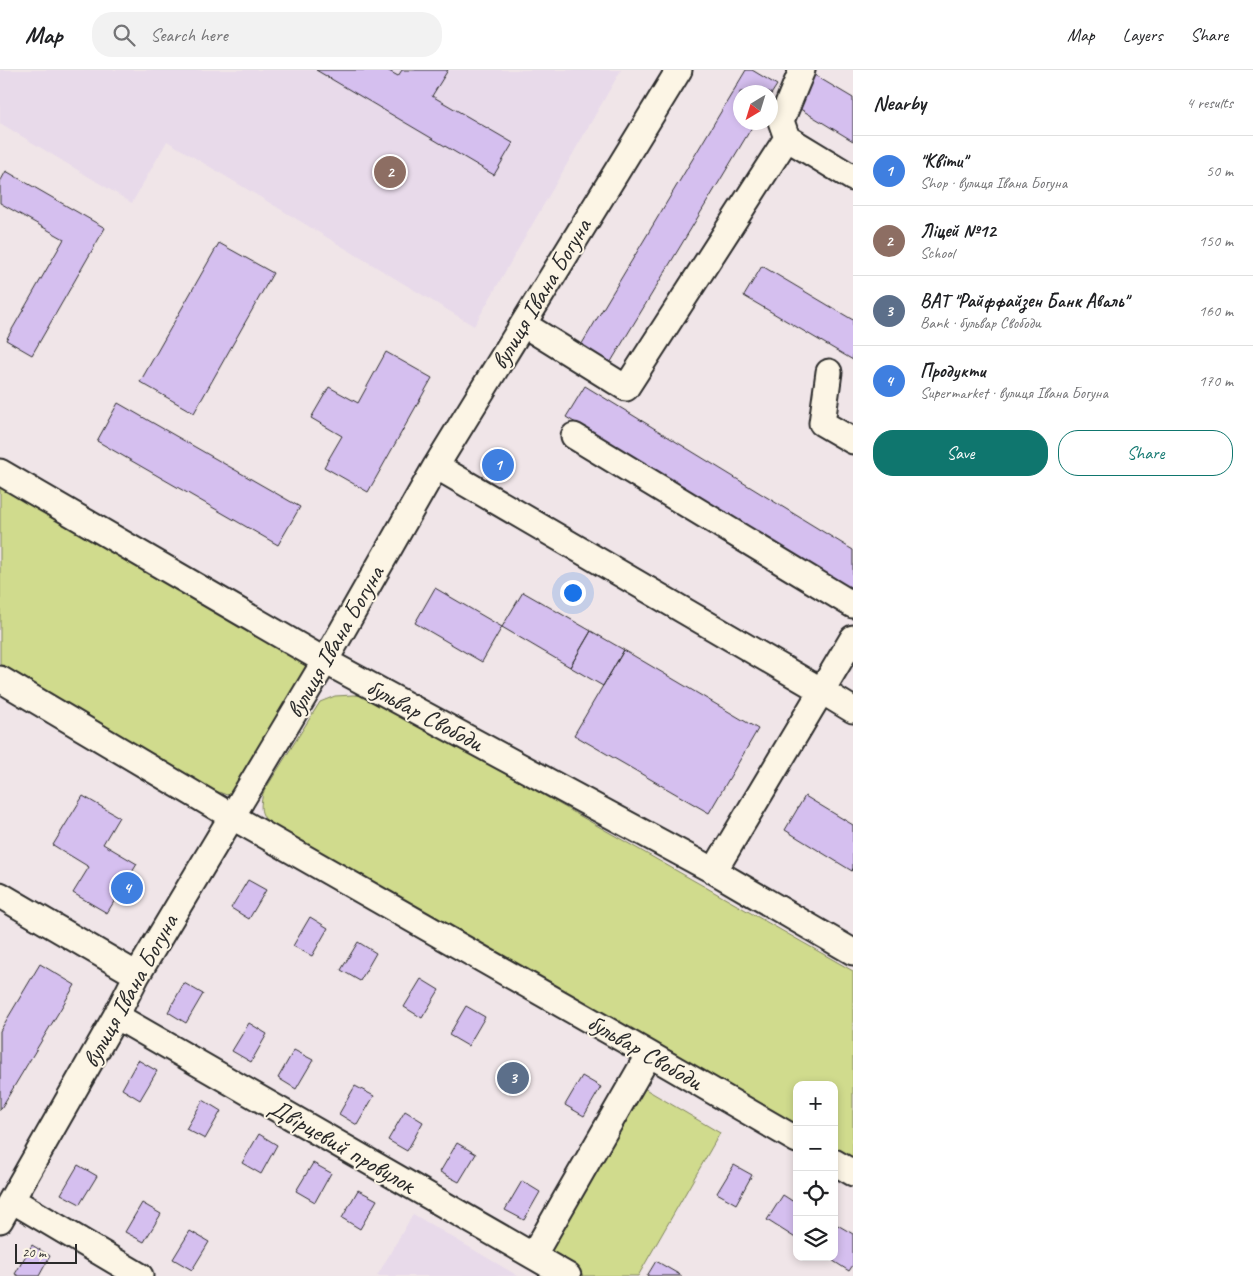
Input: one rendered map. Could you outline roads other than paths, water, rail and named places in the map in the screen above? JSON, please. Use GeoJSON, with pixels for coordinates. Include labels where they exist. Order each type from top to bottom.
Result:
{"type":"FeatureCollection","features":[{"type":"Feature","properties":{"kind":"street","name":"вулиця Івана Богуна"},"geometry":{"type":"LineString","coordinates":[[6,1210],[116,1016],[137,975],[325,661],[436,466],[679,70]]}},
{"type":"Feature","properties":{"kind":"street"},"geometry":{"type":"LineString","coordinates":[[802,70],[781,121],[786,138],[853,178]]}},
{"type":"Feature","properties":{"kind":"street"},"geometry":{"type":"LineString","coordinates":[[523,324],[626,388],[786,138]]}},
{"type":"Feature","properties":{"kind":"street"},"geometry":{"type":"LineString","coordinates":[[829,372],[822,423],[853,441]]}},
{"type":"Feature","properties":{"kind":"street"},"geometry":{"type":"LineString","coordinates":[[574,436],[853,605]]}},
{"type":"Feature","properties":{"kind":"street"},"geometry":{"type":"LineString","coordinates":[[436,466],[853,710]]}},
{"type":"Feature","properties":{"kind":"street","name":"бульвар Свободи"},"geometry":{"type":"LineString","coordinates":[[0,472],[325,661],[714,871],[853,952]]}},
{"type":"Feature","properties":{"kind":"street"},"geometry":{"type":"LineString","coordinates":[[714,871],[853,638]]}},
{"type":"Feature","properties":{"kind":"street","name":"бульвар Свободи"},"geometry":{"type":"LineString","coordinates":[[0,679],[231,816],[793,1138]]}},
{"type":"Feature","properties":{"kind":"street"},"geometry":{"type":"LineString","coordinates":[[0,895],[137,975]]}},
{"type":"Feature","properties":{"kind":"street","name":"Двірцевий провулок"},"geometry":{"type":"LineString","coordinates":[[116,1016],[568,1276]]}},
{"type":"Feature","properties":{"kind":"street"},"geometry":{"type":"LineString","coordinates":[[533,1256],[649,1054]]}},
{"type":"Feature","properties":{"kind":"street"},"geometry":{"type":"LineString","coordinates":[[838,1164],[853,1172]]}},
{"type":"Feature","properties":{"kind":"street"},"geometry":{"type":"LineString","coordinates":[[6,1210],[140,1276]]}},
{"type":"Feature","properties":{"kind":"place","name":"Ліцей №12"},"geometry":{"type":"Point","coordinates":[390,172]}},
{"type":"Feature","properties":{"kind":"place","name":"\"Квіти\""},"geometry":{"type":"Point","coordinates":[498,465]}},
{"type":"Feature","properties":{"kind":"place","name":"Продукти"},"geometry":{"type":"Point","coordinates":[127,888]}},
{"type":"Feature","properties":{"kind":"place","name":"ВАТ \"Райффайзен Банк Аваль\""},"geometry":{"type":"Point","coordinates":[513,1078]}}]}
